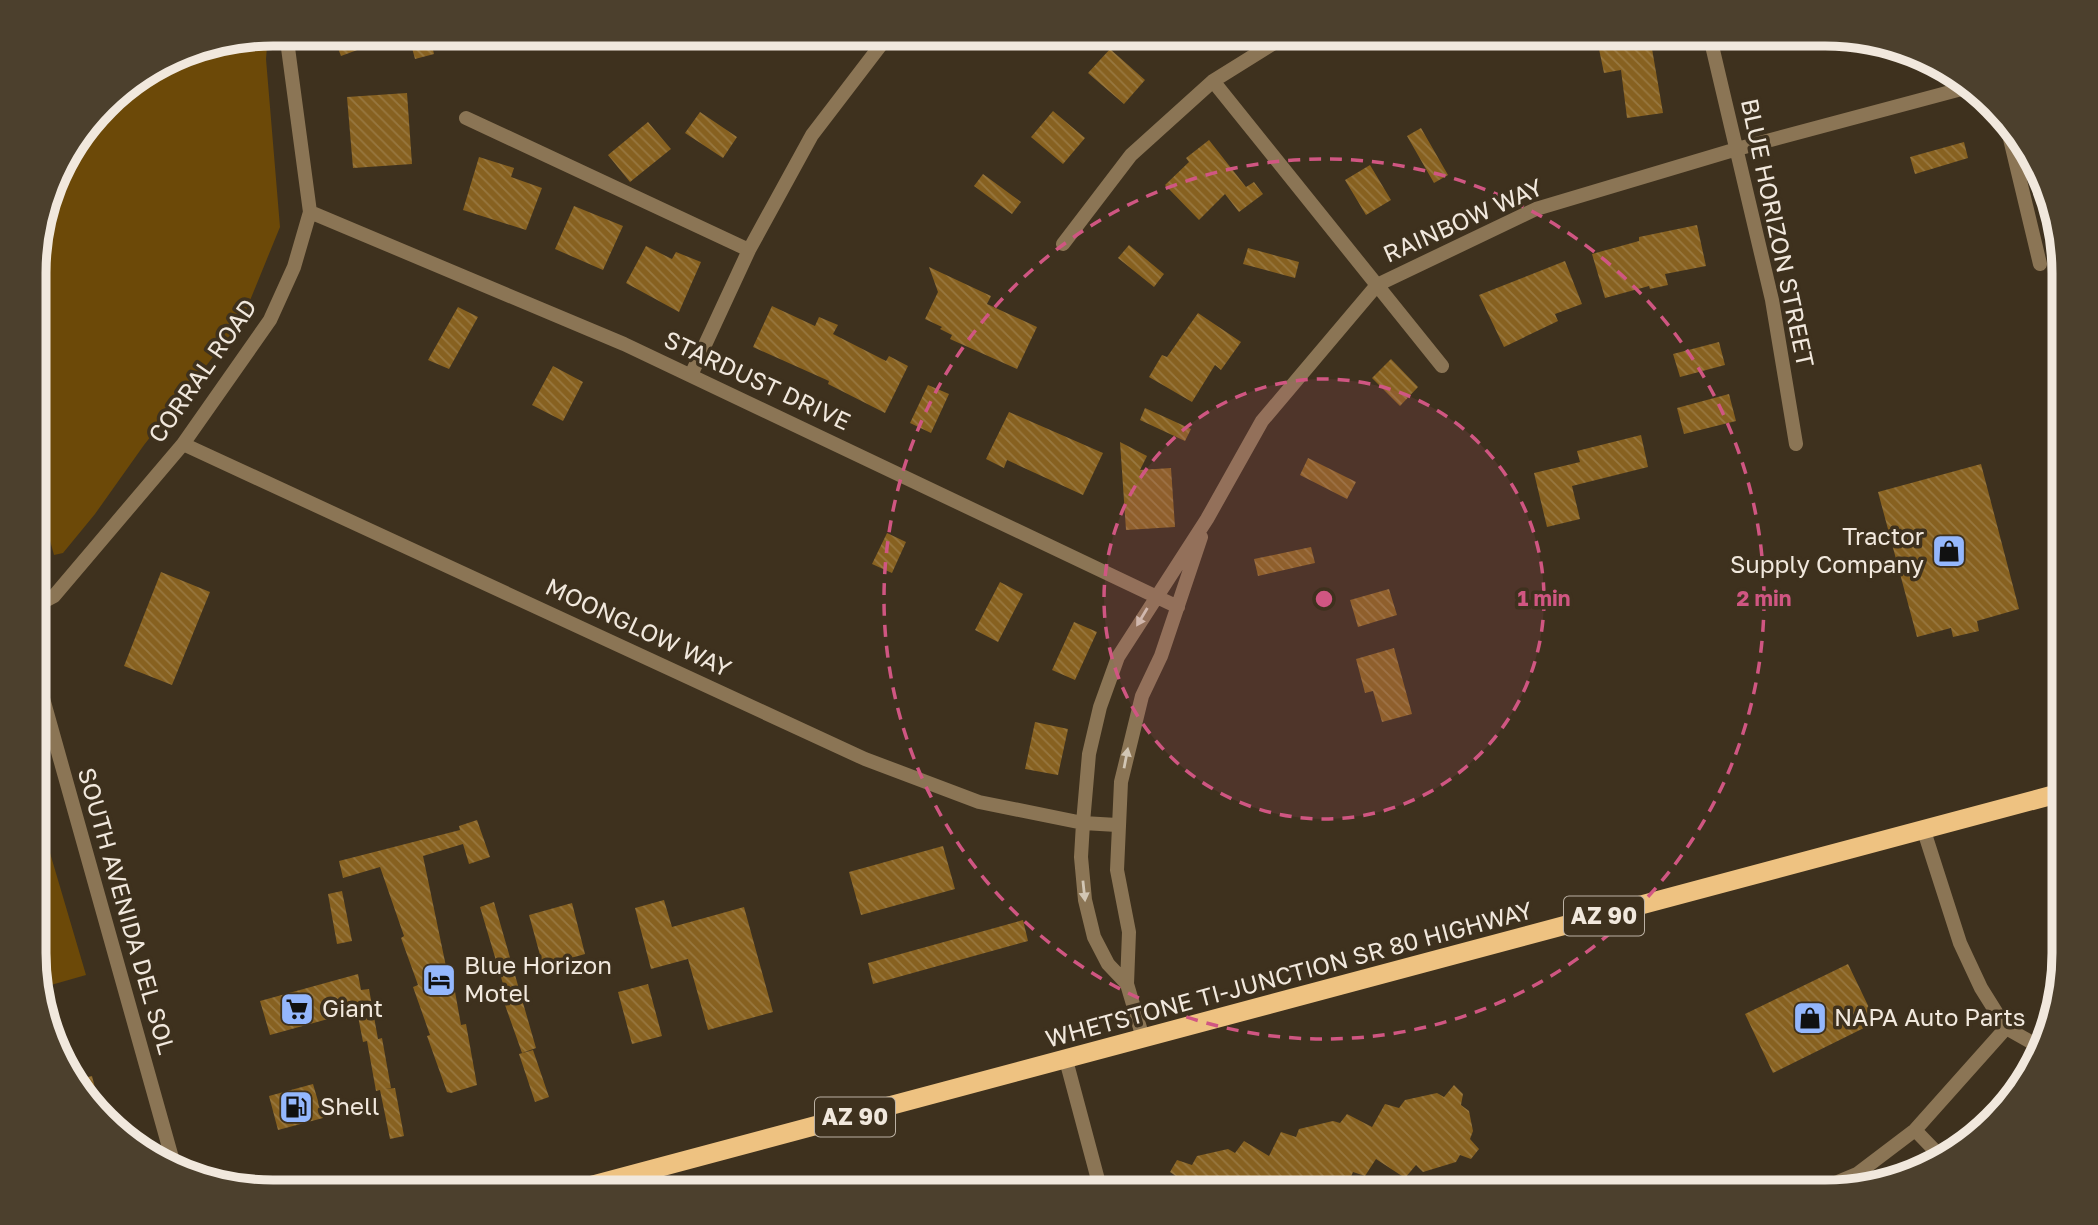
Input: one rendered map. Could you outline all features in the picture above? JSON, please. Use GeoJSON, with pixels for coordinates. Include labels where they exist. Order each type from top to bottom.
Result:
{"type":"FeatureCollection","features":[{"type":"Feature","properties":{"kind":"highway","name":"WHETSTONE TI-JUNCTION SR 80 HIGHWAY"},"geometry":{"type":"LineString","coordinates":[[613,1180],[2052,795]]}},
{"type":"Feature","properties":{"kind":"street","name":"CORRAL ROAD"},"geometry":{"type":"LineString","coordinates":[[46,600],[54,596],[183,444],[270,320],[294,267],[310,212],[288,46]]}},
{"type":"Feature","properties":{"kind":"street"},"geometry":{"type":"LineString","coordinates":[[691,375],[749,250],[812,135],[880,46]]}},
{"type":"Feature","properties":{"kind":"street"},"geometry":{"type":"LineString","coordinates":[[1063,244],[1132,155],[1213,81],[1269,46]]}},
{"type":"Feature","properties":{"kind":"street","name":"BLUE HORIZON STREET"},"geometry":{"type":"LineString","coordinates":[[1712,46],[1772,300],[1796,444]]}},
{"type":"Feature","properties":{"kind":"street"},"geometry":{"type":"LineString","coordinates":[[1213,81],[1442,366]]}},
{"type":"Feature","properties":{"kind":"street","name":"RAINBOW WAY"},"geometry":{"type":"LineString","coordinates":[[1127,984],[1108,964],[1094,937],[1085,901],[1081,857],[1083,823],[1089,754],[1100,707],[1118,657],[1207,519],[1262,421],[1377,285],[1536,209],[1737,149],[1960,89]]}},
{"type":"Feature","properties":{"kind":"street"},"geometry":{"type":"LineString","coordinates":[[466,118],[749,250]]}},
{"type":"Feature","properties":{"kind":"street"},"geometry":{"type":"LineString","coordinates":[[2011,142],[2040,264]]}},
{"type":"Feature","properties":{"kind":"street","name":"STARDUST DRIVE"},"geometry":{"type":"LineString","coordinates":[[310,212],[624,344],[1178,607]]}},
{"type":"Feature","properties":{"kind":"street","name":"MOONGLOW WAY"},"geometry":{"type":"LineString","coordinates":[[183,444],[865,759],[979,802],[1083,823],[1117,825]]}},
{"type":"Feature","properties":{"kind":"street","name":"RAINBOW WAY"},"geometry":{"type":"LineString","coordinates":[[1143,1038],[1127,984],[1129,932],[1117,870],[1117,825],[1129,741],[1142,696],[1161,656],[1207,519]]}},
{"type":"Feature","properties":{"kind":"street","name":"SOUTH AVENIDA DEL SOL"},"geometry":{"type":"LineString","coordinates":[[46,709],[171,1155]]}},
{"type":"Feature","properties":{"kind":"street"},"geometry":{"type":"LineString","coordinates":[[1924,831],[1960,943],[1981,988],[2007,1028],[2033,1043]]}},
{"type":"Feature","properties":{"kind":"street"},"geometry":{"type":"LineString","coordinates":[[1847,1178],[1857,1174],[1914,1130],[2007,1028]]}},
{"type":"Feature","properties":{"kind":"street"},"geometry":{"type":"LineString","coordinates":[[1066,1060],[1098,1179]]}},
{"type":"Feature","properties":{"kind":"street"},"geometry":{"type":"LineString","coordinates":[[1914,1130],[1935,1151]]}},
{"type":"Feature","properties":{"kind":"shaded area"},"geometry":{"type":"Polygon","coordinates":[[[267,46],[280,227],[242,320],[144,445],[95,514],[63,553],[54,555],[46,526],[46,272],[47,243],[63,186],[92,134],[112,112],[146,84],[199,58],[243,47],[267,46]]]}},
{"type":"Feature","properties":{"kind":"shaded area"},"geometry":{"type":"Polygon","coordinates":[[[46,839],[86,975],[48,986],[46,839]]]}},
{"type":"Feature","properties":{"kind":"building"},"geometry":{"type":"Polygon","coordinates":[[[337,46],[368,46],[341,56],[337,46]]]}},
{"type":"Feature","properties":{"kind":"building"},"geometry":{"type":"Polygon","coordinates":[[[412,46],[432,46],[434,54],[415,59],[412,46]]]}},
{"type":"Feature","properties":{"kind":"building"},"geometry":{"type":"Polygon","coordinates":[[[1612,46],[1652,46],[1663,113],[1627,118],[1621,70],[1604,73],[1599,49],[1612,46]]]}},
{"type":"Feature","properties":{"kind":"building"},"geometry":{"type":"Polygon","coordinates":[[[1110,49],[1145,80],[1124,104],[1088,73],[1110,49]]]}},
{"type":"Feature","properties":{"kind":"building"},"geometry":{"type":"Polygon","coordinates":[[[407,93],[412,164],[353,168],[347,97],[407,93]]]}},
{"type":"Feature","properties":{"kind":"building"},"geometry":{"type":"Polygon","coordinates":[[[1053,111],[1085,138],[1063,164],[1031,137],[1053,111]]]}},
{"type":"Feature","properties":{"kind":"building"},"geometry":{"type":"Polygon","coordinates":[[[700,112],[737,137],[723,158],[685,133],[700,112]]]}},
{"type":"Feature","properties":{"kind":"building"},"geometry":{"type":"Polygon","coordinates":[[[648,122],[671,149],[630,182],[608,155],[648,122]]]}},
{"type":"Feature","properties":{"kind":"building"},"geometry":{"type":"Polygon","coordinates":[[[1421,128],[1448,175],[1434,183],[1407,136],[1421,128]]]}},
{"type":"Feature","properties":{"kind":"building"},"geometry":{"type":"Polygon","coordinates":[[[1209,140],[1246,187],[1254,182],[1263,194],[1239,212],[1225,194],[1199,220],[1165,185],[1189,162],[1186,158],[1209,140]]]}},
{"type":"Feature","properties":{"kind":"building"},"geometry":{"type":"Polygon","coordinates":[[[1964,142],[1968,158],[1915,174],[1910,157],[1964,142]]]}},
{"type":"Feature","properties":{"kind":"building"},"geometry":{"type":"Polygon","coordinates":[[[479,157],[514,168],[511,177],[542,188],[526,230],[463,210],[479,157]]]}},
{"type":"Feature","properties":{"kind":"building"},"geometry":{"type":"Polygon","coordinates":[[[1370,165],[1391,200],[1366,215],[1345,180],[1370,165]]]}},
{"type":"Feature","properties":{"kind":"building"},"geometry":{"type":"Polygon","coordinates":[[[983,174],[1021,202],[1012,214],[974,186],[983,174]]]}},
{"type":"Feature","properties":{"kind":"building"},"geometry":{"type":"Polygon","coordinates":[[[574,206],[623,226],[603,270],[555,249],[574,206]]]}},
{"type":"Feature","properties":{"kind":"building"},"geometry":{"type":"Polygon","coordinates":[[[1697,225],[1706,266],[1665,274],[1668,285],[1650,289],[1649,286],[1605,298],[1592,254],[1639,241],[1639,237],[1697,225]]]}},
{"type":"Feature","properties":{"kind":"building"},"geometry":{"type":"Polygon","coordinates":[[[1129,245],[1164,274],[1154,287],[1118,258],[1129,245]]]}},
{"type":"Feature","properties":{"kind":"building"},"geometry":{"type":"Polygon","coordinates":[[[646,246],[672,259],[676,252],[701,262],[679,312],[626,283],[646,246]]]}},
{"type":"Feature","properties":{"kind":"building"},"geometry":{"type":"Polygon","coordinates":[[[1248,248],[1299,262],[1295,278],[1243,264],[1248,248]]]}},
{"type":"Feature","properties":{"kind":"building"},"geometry":{"type":"Polygon","coordinates":[[[1565,261],[1582,304],[1555,314],[1558,321],[1504,347],[1479,295],[1565,261]]]}},
{"type":"Feature","properties":{"kind":"building"},"geometry":{"type":"Polygon","coordinates":[[[929,267],[991,296],[987,304],[1037,327],[1017,369],[950,339],[952,335],[940,329],[942,327],[925,319],[938,292],[929,267]]]}},
{"type":"Feature","properties":{"kind":"building"},"geometry":{"type":"Polygon","coordinates":[[[772,306],[815,326],[819,317],[838,325],[833,334],[886,361],[889,356],[908,366],[885,413],[828,384],[829,381],[753,347],[772,306]]]}},
{"type":"Feature","properties":{"kind":"building"},"geometry":{"type":"Polygon","coordinates":[[[458,307],[478,317],[449,369],[428,360],[458,307]]]}},
{"type":"Feature","properties":{"kind":"building"},"geometry":{"type":"Polygon","coordinates":[[[1198,313],[1241,342],[1221,370],[1215,365],[1192,402],[1149,377],[1162,355],[1167,357],[1198,313]]]}},
{"type":"Feature","properties":{"kind":"building"},"geometry":{"type":"Polygon","coordinates":[[[1719,342],[1725,365],[1680,377],[1673,354],[1719,342]]]}},
{"type":"Feature","properties":{"kind":"building"},"geometry":{"type":"Polygon","coordinates":[[[1391,359],[1418,387],[1400,406],[1372,378],[1391,359]]]}},
{"type":"Feature","properties":{"kind":"building"},"geometry":{"type":"Polygon","coordinates":[[[553,366],[583,382],[563,421],[532,405],[553,366]]]}},
{"type":"Feature","properties":{"kind":"building"},"geometry":{"type":"Polygon","coordinates":[[[928,385],[949,394],[931,433],[910,423],[928,385]]]}},
{"type":"Feature","properties":{"kind":"building"},"geometry":{"type":"Polygon","coordinates":[[[1729,394],[1736,421],[1684,434],[1677,408],[1729,394]]]}},
{"type":"Feature","properties":{"kind":"building"},"geometry":{"type":"Polygon","coordinates":[[[1145,408],[1191,429],[1185,441],[1140,420],[1145,408]]]}},
{"type":"Feature","properties":{"kind":"building"},"geometry":{"type":"Polygon","coordinates":[[[1009,412],[1103,453],[1083,495],[1007,460],[1004,468],[986,459],[1009,412]]]}},
{"type":"Feature","properties":{"kind":"building"},"geometry":{"type":"Polygon","coordinates":[[[1641,435],[1648,467],[1572,486],[1580,519],[1547,527],[1534,473],[1580,462],[1577,451],[1641,435]]]}},
{"type":"Feature","properties":{"kind":"building"},"geometry":{"type":"Polygon","coordinates":[[[1120,442],[1147,456],[1140,470],[1171,468],[1175,527],[1126,530],[1120,442]]]}},
{"type":"Feature","properties":{"kind":"building"},"geometry":{"type":"Polygon","coordinates":[[[1308,458],[1356,482],[1347,499],[1300,475],[1308,458]]]}},
{"type":"Feature","properties":{"kind":"building","name":"Tractor Supply Company"},"geometry":{"type":"Polygon","coordinates":[[[1981,464],[2019,609],[1977,621],[1979,631],[1953,637],[1951,628],[1917,637],[1878,492],[1981,464]]]}},
{"type":"Feature","properties":{"kind":"building"},"geometry":{"type":"Polygon","coordinates":[[[887,533],[906,542],[892,573],[872,564],[887,533]]]}},
{"type":"Feature","properties":{"kind":"building"},"geometry":{"type":"Polygon","coordinates":[[[1311,547],[1315,563],[1258,576],[1254,559],[1311,547]]]}},
{"type":"Feature","properties":{"kind":"building"},"geometry":{"type":"Polygon","coordinates":[[[161,572],[210,592],[172,685],[124,666],[161,572]]]}},
{"type":"Feature","properties":{"kind":"building"},"geometry":{"type":"Polygon","coordinates":[[[1000,582],[1023,594],[998,642],[975,630],[1000,582]]]}},
{"type":"Feature","properties":{"kind":"building"},"geometry":{"type":"Polygon","coordinates":[[[1389,589],[1397,615],[1358,627],[1350,600],[1389,589]]]}},
{"type":"Feature","properties":{"kind":"building"},"geometry":{"type":"Polygon","coordinates":[[[1074,622],[1097,632],[1075,680],[1052,670],[1074,622]]]}},
{"type":"Feature","properties":{"kind":"building"},"geometry":{"type":"Polygon","coordinates":[[[1394,648],[1412,714],[1382,722],[1373,691],[1365,693],[1356,659],[1394,648]]]}},
{"type":"Feature","properties":{"kind":"building"},"geometry":{"type":"Polygon","coordinates":[[[1035,722],[1068,729],[1058,775],[1025,769],[1035,722]]]}},
{"type":"Feature","properties":{"kind":"building"},"geometry":{"type":"Polygon","coordinates":[[[477,820],[490,857],[469,864],[463,844],[423,856],[448,976],[452,975],[461,1025],[466,1024],[477,1085],[451,1093],[447,1092],[427,1036],[430,1035],[413,987],[418,985],[380,867],[343,878],[339,861],[460,830],[459,826],[477,820]]]}},
{"type":"Feature","properties":{"kind":"building"},"geometry":{"type":"Polygon","coordinates":[[[943,846],[955,889],[861,915],[849,872],[943,846]]]}},
{"type":"Feature","properties":{"kind":"building"},"geometry":{"type":"Polygon","coordinates":[[[342,891],[352,941],[337,944],[328,894],[342,891]]]}},
{"type":"Feature","properties":{"kind":"building"},"geometry":{"type":"Polygon","coordinates":[[[664,900],[672,927],[744,907],[773,1012],[708,1030],[688,959],[651,969],[635,908],[664,900]]]}},
{"type":"Feature","properties":{"kind":"building"},"geometry":{"type":"Polygon","coordinates":[[[494,902],[536,1048],[522,1053],[505,1005],[509,1004],[480,907],[494,902]]]}},
{"type":"Feature","properties":{"kind":"building"},"geometry":{"type":"Polygon","coordinates":[[[572,903],[585,954],[543,966],[529,915],[572,903]]]}},
{"type":"Feature","properties":{"kind":"building"},"geometry":{"type":"Polygon","coordinates":[[[1023,920],[1028,941],[873,984],[868,963],[1023,920]]]}},
{"type":"Feature","properties":{"kind":"building","name":"NAPA Auto Parts"},"geometry":{"type":"Polygon","coordinates":[[[1848,964],[1876,1022],[1773,1073],[1745,1014],[1848,964]]]}},
{"type":"Feature","properties":{"kind":"building"},"geometry":{"type":"Polygon","coordinates":[[[358,974],[361,990],[369,989],[378,1039],[375,1040],[382,1038],[391,1088],[385,1089],[395,1088],[404,1136],[390,1139],[380,1090],[376,1091],[367,1041],[363,1042],[357,1011],[270,1035],[260,1001],[358,974]]]}},
{"type":"Feature","properties":{"kind":"building"},"geometry":{"type":"Polygon","coordinates":[[[648,984],[662,1036],[632,1044],[618,992],[648,984]]]}},
{"type":"Feature","properties":{"kind":"building"},"geometry":{"type":"Polygon","coordinates":[[[533,1050],[549,1097],[535,1102],[519,1054],[533,1050]]]}},
{"type":"Feature","properties":{"kind":"building"},"geometry":{"type":"Polygon","coordinates":[[[92,1076],[97,1096],[84,1079],[92,1076]]]}},
{"type":"Feature","properties":{"kind":"building","name":"Shell"},"geometry":{"type":"Polygon","coordinates":[[[313,1084],[323,1118],[278,1130],[269,1096],[313,1084]]]}},
{"type":"Feature","properties":{"kind":"building"},"geometry":{"type":"Polygon","coordinates":[[[1454,1085],[1463,1094],[1461,1105],[1469,1111],[1473,1131],[1470,1139],[1479,1149],[1471,1159],[1460,1155],[1456,1162],[1423,1172],[1416,1165],[1405,1178],[1376,1159],[1365,1176],[1353,1172],[1349,1179],[1181,1179],[1170,1172],[1177,1160],[1192,1165],[1197,1156],[1228,1149],[1235,1153],[1244,1141],[1269,1156],[1281,1132],[1296,1137],[1299,1129],[1333,1121],[1340,1123],[1347,1114],[1372,1127],[1385,1104],[1399,1108],[1405,1100],[1437,1093],[1444,1097],[1454,1085]]]}},
{"type":"Feature","properties":{"kind":"place","name":"Tractor Supply Company"},"geometry":{"type":"Point","coordinates":[1949,551]}},
{"type":"Feature","properties":{"kind":"place","name":"Blue Horizon Motel"},"geometry":{"type":"Point","coordinates":[439,980]}},
{"type":"Feature","properties":{"kind":"place","name":"Giant"},"geometry":{"type":"Point","coordinates":[297,1009]}},
{"type":"Feature","properties":{"kind":"place","name":"NAPA Auto Parts"},"geometry":{"type":"Point","coordinates":[1810,1018]}},
{"type":"Feature","properties":{"kind":"place","name":"Shell"},"geometry":{"type":"Point","coordinates":[296,1107]}}]}
